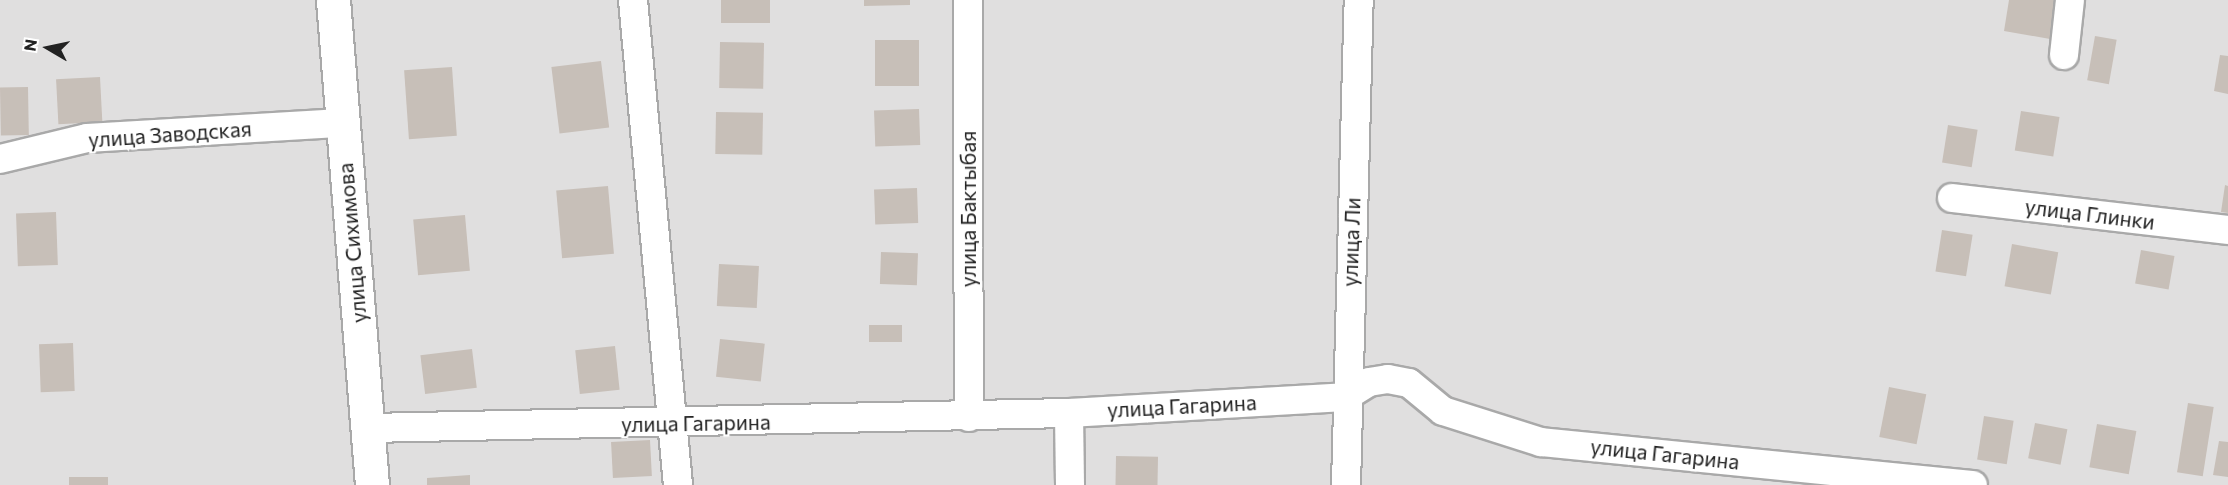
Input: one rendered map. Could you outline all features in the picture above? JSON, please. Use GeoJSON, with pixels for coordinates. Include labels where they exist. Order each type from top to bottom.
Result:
{"type":"FeatureCollection","features":[{"type":"Feature","properties":{"kind":"street","name":"улица Сихимова"},"geometry":{"type":"LineString","coordinates":[[333,0],[372,485]]}},
{"type":"Feature","properties":{"kind":"street"},"geometry":{"type":"LineString","coordinates":[[633,0],[678,485]]}},
{"type":"Feature","properties":{"kind":"street","name":"улица Бактыбая"},"geometry":{"type":"LineString","coordinates":[[968,0],[969,417]]}},
{"type":"Feature","properties":{"kind":"street","name":"улица Ли"},"geometry":{"type":"LineString","coordinates":[[1346,485],[1345,397],[1359,0]]}},
{"type":"Feature","properties":{"kind":"street"},"geometry":{"type":"LineString","coordinates":[[2064,55],[2070,0]]}},
{"type":"Feature","properties":{"kind":"street","name":"улица Заводская"},"geometry":{"type":"LineString","coordinates":[[0,159],[87,138],[342,123]]}},
{"type":"Feature","properties":{"kind":"street","name":"улица Глинки"},"geometry":{"type":"LineString","coordinates":[[1952,198],[2228,230]]}},
{"type":"Feature","properties":{"kind":"street","name":"улица Гагарина"},"geometry":{"type":"LineString","coordinates":[[369,428],[674,424],[1068,413],[1345,397],[1369,382],[1388,379],[1409,383],[1443,411],[1541,442],[1973,485]]}},
{"type":"Feature","properties":{"kind":"street"},"geometry":{"type":"LineString","coordinates":[[1068,413],[1070,485]]}},
{"type":"Feature","properties":{"kind":"shaded area"},"geometry":{"type":"Polygon","coordinates":[[[0,0],[2228,0],[2228,485],[0,485],[0,0]]]}},
{"type":"Feature","properties":{"kind":"building"},"geometry":{"type":"Polygon","coordinates":[[[721,0],[770,0],[770,23],[721,23],[721,0]]]}},
{"type":"Feature","properties":{"kind":"building"},"geometry":{"type":"Polygon","coordinates":[[[864,0],[910,0],[910,5],[864,6],[864,0]]]}},
{"type":"Feature","properties":{"kind":"building"},"geometry":{"type":"Polygon","coordinates":[[[2009,0],[2057,0],[2050,39],[2004,31],[2009,0]]]}},
{"type":"Feature","properties":{"kind":"building"},"geometry":{"type":"Polygon","coordinates":[[[2095,36],[2117,40],[2109,84],[2087,80],[2095,36]]]}},
{"type":"Feature","properties":{"kind":"building"},"geometry":{"type":"Polygon","coordinates":[[[875,40],[919,40],[919,86],[875,86],[875,40]]]}},
{"type":"Feature","properties":{"kind":"building"},"geometry":{"type":"Polygon","coordinates":[[[720,42],[764,43],[763,89],[719,88],[720,42]]]}},
{"type":"Feature","properties":{"kind":"building"},"geometry":{"type":"Polygon","coordinates":[[[2220,55],[2228,56],[2228,94],[2214,91],[2220,55]]]}},
{"type":"Feature","properties":{"kind":"building"},"geometry":{"type":"Polygon","coordinates":[[[601,61],[609,128],[560,134],[551,67],[601,61]]]}},
{"type":"Feature","properties":{"kind":"building"},"geometry":{"type":"Polygon","coordinates":[[[452,67],[457,136],[409,139],[404,70],[452,67]]]}},
{"type":"Feature","properties":{"kind":"building"},"geometry":{"type":"Polygon","coordinates":[[[100,77],[102,122],[58,124],[56,79],[100,77]]]}},
{"type":"Feature","properties":{"kind":"building"},"geometry":{"type":"Polygon","coordinates":[[[0,87],[28,87],[29,135],[1,135],[0,87]]]}},
{"type":"Feature","properties":{"kind":"building"},"geometry":{"type":"Polygon","coordinates":[[[919,109],[920,145],[875,147],[874,111],[919,109]]]}},
{"type":"Feature","properties":{"kind":"building"},"geometry":{"type":"Polygon","coordinates":[[[2021,111],[2060,117],[2053,157],[2015,151],[2021,111]]]}},
{"type":"Feature","properties":{"kind":"building"},"geometry":{"type":"Polygon","coordinates":[[[716,112],[763,113],[762,155],[715,154],[716,112]]]}},
{"type":"Feature","properties":{"kind":"building"},"geometry":{"type":"Polygon","coordinates":[[[1948,125],[1978,130],[1972,167],[1942,163],[1948,125]]]}},
{"type":"Feature","properties":{"kind":"building"},"geometry":{"type":"Polygon","coordinates":[[[2225,185],[2228,186],[2228,213],[2221,212],[2225,185]]]}},
{"type":"Feature","properties":{"kind":"building"},"geometry":{"type":"Polygon","coordinates":[[[608,186],[614,254],[562,258],[556,191],[608,186]]]}},
{"type":"Feature","properties":{"kind":"building"},"geometry":{"type":"Polygon","coordinates":[[[917,188],[918,223],[875,224],[874,190],[917,188]]]}},
{"type":"Feature","properties":{"kind":"building"},"geometry":{"type":"Polygon","coordinates":[[[56,212],[58,265],[18,266],[16,213],[56,212]]]}},
{"type":"Feature","properties":{"kind":"building"},"geometry":{"type":"Polygon","coordinates":[[[465,215],[470,271],[418,275],[413,220],[465,215]]]}},
{"type":"Feature","properties":{"kind":"building"},"geometry":{"type":"Polygon","coordinates":[[[1942,230],[1973,235],[1966,276],[1935,271],[1942,230]]]}},
{"type":"Feature","properties":{"kind":"building"},"geometry":{"type":"Polygon","coordinates":[[[2012,244],[2058,252],[2051,295],[2005,286],[2012,244]]]}},
{"type":"Feature","properties":{"kind":"building"},"geometry":{"type":"Polygon","coordinates":[[[2141,250],[2174,256],[2169,289],[2135,283],[2141,250]]]}},
{"type":"Feature","properties":{"kind":"building"},"geometry":{"type":"Polygon","coordinates":[[[881,252],[918,253],[917,285],[880,284],[881,252]]]}},
{"type":"Feature","properties":{"kind":"building"},"geometry":{"type":"Polygon","coordinates":[[[719,264],[759,266],[757,308],[717,306],[719,264]]]}},
{"type":"Feature","properties":{"kind":"building"},"geometry":{"type":"Polygon","coordinates":[[[869,325],[902,325],[902,342],[869,342],[869,325]]]}},
{"type":"Feature","properties":{"kind":"building"},"geometry":{"type":"Polygon","coordinates":[[[720,339],[765,344],[761,381],[716,377],[720,339]]]}},
{"type":"Feature","properties":{"kind":"building"},"geometry":{"type":"Polygon","coordinates":[[[73,343],[75,391],[41,392],[39,344],[73,343]]]}},
{"type":"Feature","properties":{"kind":"building"},"geometry":{"type":"Polygon","coordinates":[[[615,346],[620,390],[580,394],[575,350],[615,346]]]}},
{"type":"Feature","properties":{"kind":"building"},"geometry":{"type":"Polygon","coordinates":[[[472,349],[477,388],[425,394],[420,355],[472,349]]]}},
{"type":"Feature","properties":{"kind":"building"},"geometry":{"type":"Polygon","coordinates":[[[1889,387],[1926,394],[1917,444],[1879,437],[1889,387]]]}},
{"type":"Feature","properties":{"kind":"building"},"geometry":{"type":"Polygon","coordinates":[[[2188,403],[2214,407],[2203,476],[2177,472],[2188,403]]]}},
{"type":"Feature","properties":{"kind":"building"},"geometry":{"type":"Polygon","coordinates":[[[1984,416],[2014,421],[2007,464],[1977,459],[1984,416]]]}},
{"type":"Feature","properties":{"kind":"building"},"geometry":{"type":"Polygon","coordinates":[[[2035,423],[2067,429],[2061,465],[2028,458],[2035,423]]]}},
{"type":"Feature","properties":{"kind":"building"},"geometry":{"type":"Polygon","coordinates":[[[2097,424],[2136,431],[2129,474],[2089,467],[2097,424]]]}},
{"type":"Feature","properties":{"kind":"building"},"geometry":{"type":"Polygon","coordinates":[[[650,440],[652,476],[613,478],[611,442],[650,440]]]}},
{"type":"Feature","properties":{"kind":"building"},"geometry":{"type":"Polygon","coordinates":[[[2219,441],[2228,442],[2228,477],[2213,475],[2219,441]]]}},
{"type":"Feature","properties":{"kind":"building"},"geometry":{"type":"Polygon","coordinates":[[[1116,456],[1158,457],[1158,485],[1115,485],[1116,456]]]}},
{"type":"Feature","properties":{"kind":"building"},"geometry":{"type":"Polygon","coordinates":[[[470,475],[470,485],[427,485],[427,478],[470,475]]]}},
{"type":"Feature","properties":{"kind":"building"},"geometry":{"type":"Polygon","coordinates":[[[69,477],[108,477],[108,485],[69,485],[69,477]]]}}]}
